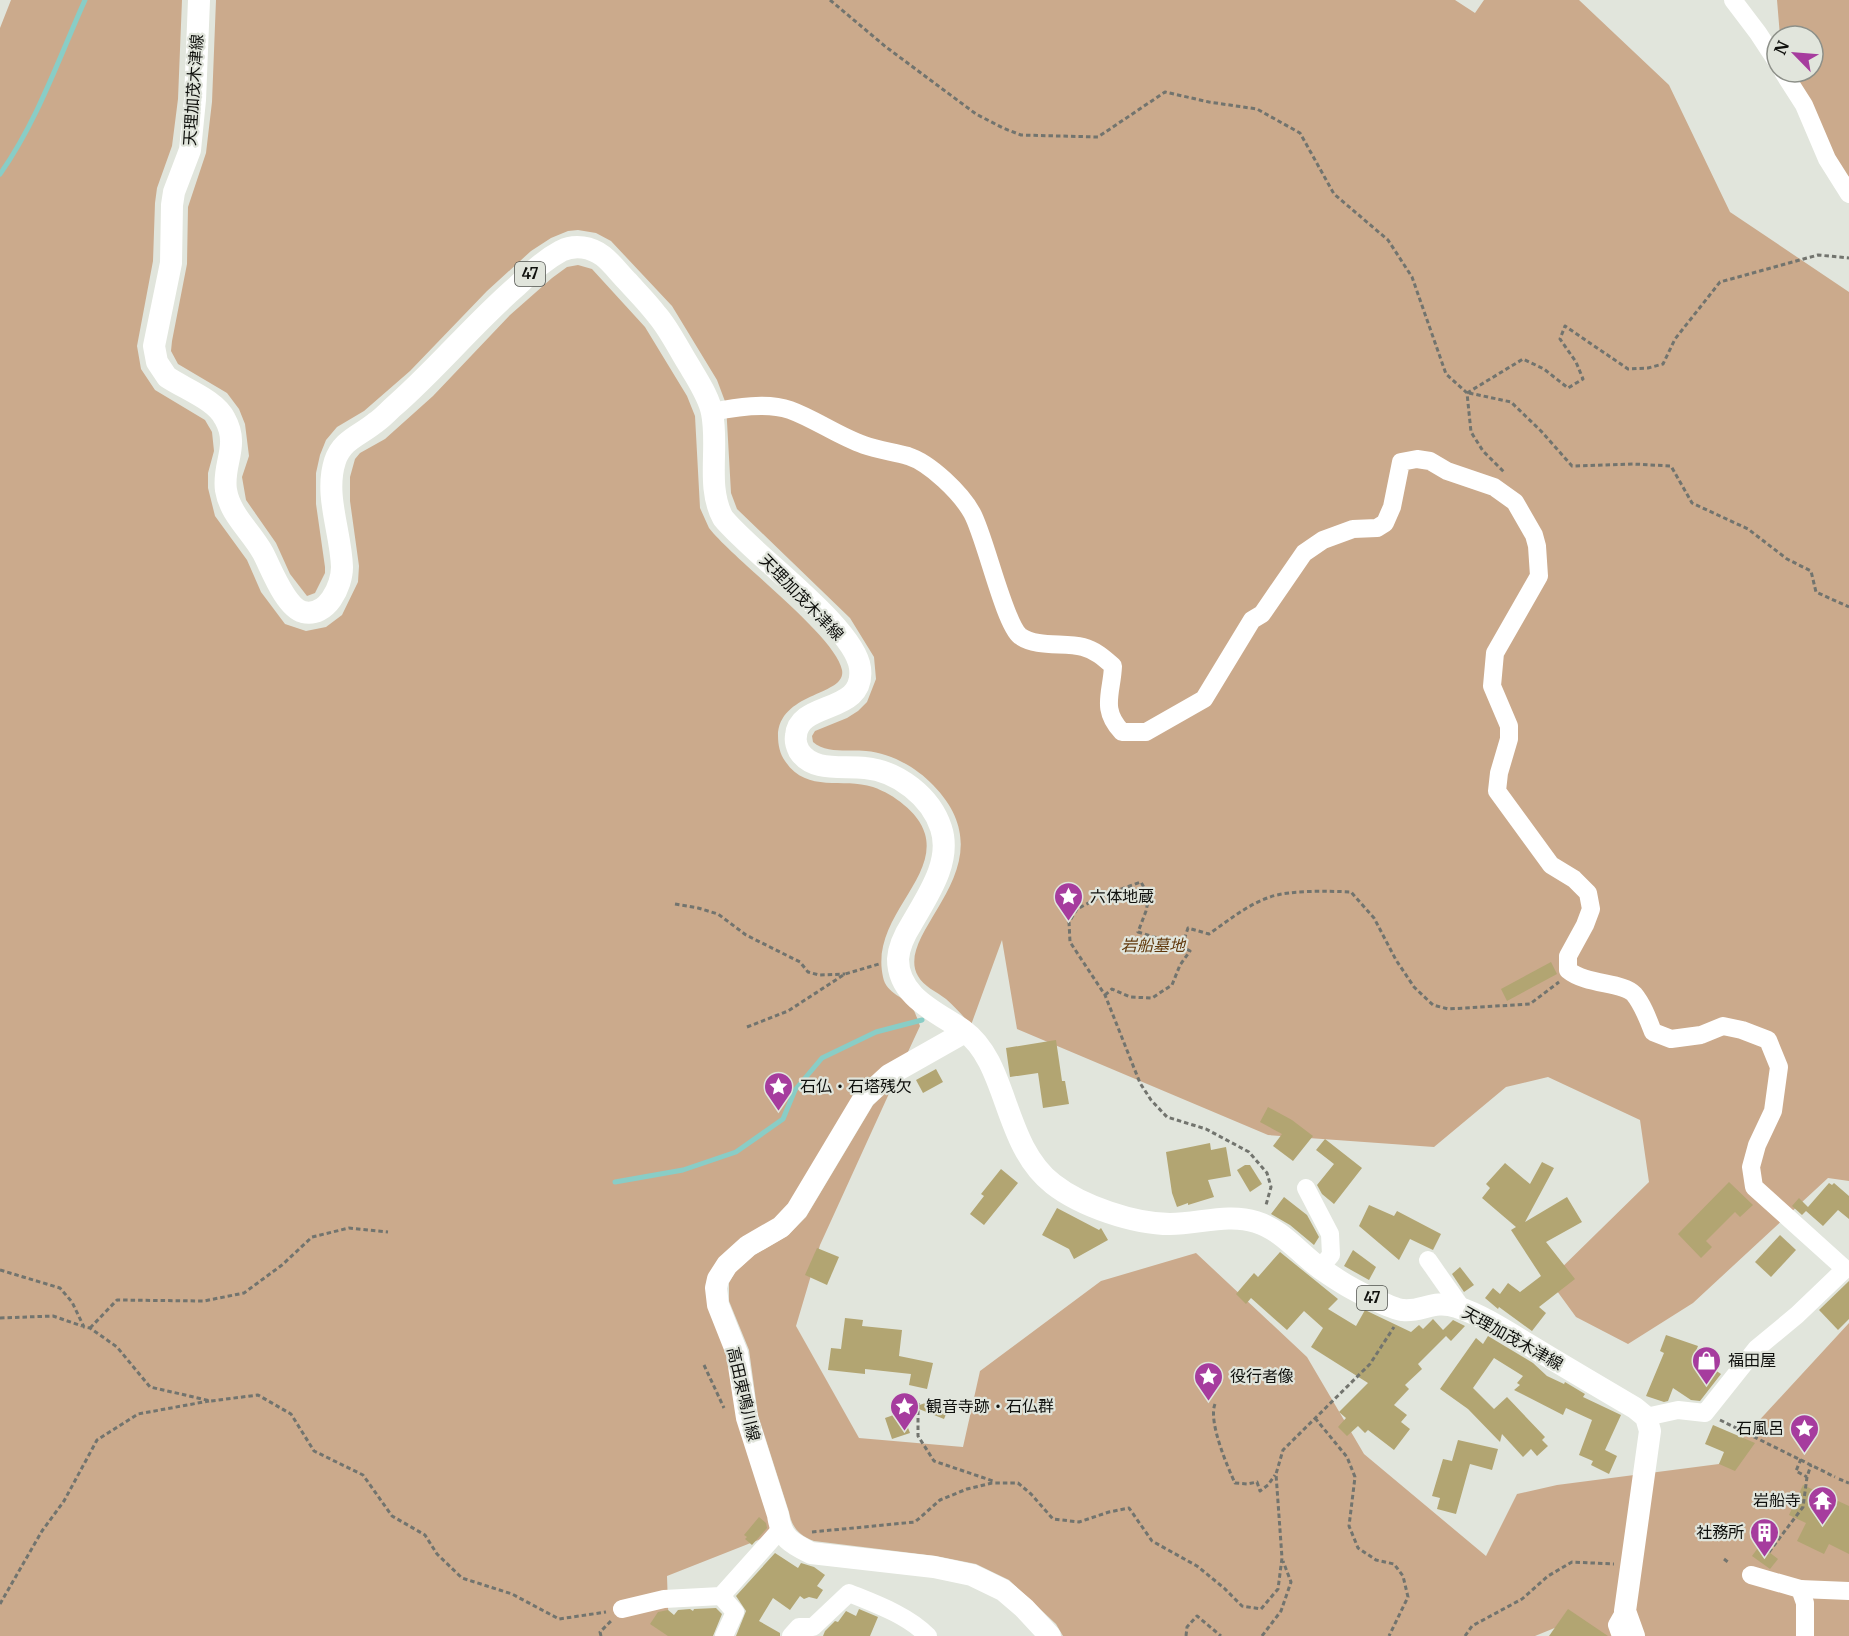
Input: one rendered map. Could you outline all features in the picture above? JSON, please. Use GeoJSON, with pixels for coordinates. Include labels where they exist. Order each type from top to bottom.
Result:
{"type":"FeatureCollection","features":[{"type":"Feature","properties":{"kind":"main road","name":"天理加茂木津線"},"geometry":{"type":"LineString","coordinates":[[199,0],[195,100],[190,150],[174,192],[171,263],[155,338],[155,355],[167,376],[216,406],[225,417],[230,428],[232,454],[226,475],[227,497],[231,508],[262,551],[276,583],[296,609],[307,613],[324,608],[331,599],[341,577],[342,566],[333,503],[332,475],[340,449],[348,440],[374,424],[421,383],[498,302],[532,272],[565,249],[578,247],[590,249],[602,255],[659,316],[702,388],[712,412],[715,494],[723,518],[837,628],[859,662],[858,684],[848,699],[808,716],[800,723],[796,734],[800,752],[812,763],[871,769],[898,779],[921,795],[935,813],[945,847],[942,866],[906,932],[898,960]]}},
{"type":"Feature","properties":{"kind":"main road","name":"47"},"geometry":{"type":"LineString","coordinates":[[898,960],[903,984],[916,998],[965,1032],[990,1062],[1013,1127],[1029,1159],[1051,1183],[1079,1201],[1121,1216],[1169,1224],[1228,1218],[1255,1221],[1278,1232],[1320,1268],[1353,1289],[1402,1310]]}},
{"type":"Feature","properties":{"kind":"main road","name":"高田東鳴川線"},"geometry":{"type":"LineString","coordinates":[[779,1522],[747,1418],[737,1353],[718,1305],[716,1288],[718,1279],[727,1265],[748,1246],[781,1227],[797,1210],[864,1098],[889,1075],[965,1032]]}},
{"type":"Feature","properties":{"kind":"main road","name":"天理加茂木津線"},"geometry":{"type":"LineString","coordinates":[[1402,1310],[1443,1303],[1463,1310],[1499,1327],[1635,1408],[1646,1417]]}},
{"type":"Feature","properties":{"kind":"main road"},"geometry":{"type":"LineString","coordinates":[[1634,1636],[1625,1611],[1650,1431],[1646,1417]]}},
{"type":"Feature","properties":{"kind":"main road"},"geometry":{"type":"LineString","coordinates":[[779,1522],[795,1545],[811,1552],[934,1567],[972,1575],[1003,1590],[1024,1608],[1050,1636]]}},
{"type":"Feature","properties":{"kind":"street"},"geometry":{"type":"LineString","coordinates":[[1733,0],[1765,44]]}},
{"type":"Feature","properties":{"kind":"street"},"geometry":{"type":"LineString","coordinates":[[1791,84],[1804,105],[1827,159],[1849,194]]}},
{"type":"Feature","properties":{"kind":"street"},"geometry":{"type":"LineString","coordinates":[[712,412],[729,408],[763,407],[788,410],[864,445],[911,457],[928,465],[954,490],[971,511],[1008,615],[1019,635],[1034,642],[1084,647],[1096,652],[1113,666],[1108,702],[1110,715],[1122,732],[1146,732],[1204,699],[1252,620],[1262,614],[1304,553],[1323,540],[1353,529],[1377,528],[1385,523],[1392,507],[1401,462],[1417,459],[1430,460],[1447,471],[1494,488],[1515,502],[1534,535],[1539,576],[1495,653],[1492,686],[1509,726],[1509,739],[1499,773],[1497,791],[1551,865],[1574,879],[1588,893],[1591,909],[1568,956],[1568,970],[1587,981],[1633,992],[1645,1011],[1653,1032],[1671,1039],[1701,1035],[1723,1026],[1742,1030],[1768,1040],[1779,1067],[1773,1111],[1757,1145],[1751,1167],[1754,1188],[1845,1269],[1797,1315],[1756,1349],[1705,1413],[1678,1410],[1646,1417]]}},
{"type":"Feature","properties":{"kind":"street"},"geometry":{"type":"LineString","coordinates":[[1306,1188],[1330,1234],[1331,1255],[1320,1268]]}},
{"type":"Feature","properties":{"kind":"street"},"geometry":{"type":"LineString","coordinates":[[1428,1260],[1463,1310]]}},
{"type":"Feature","properties":{"kind":"street"},"geometry":{"type":"LineString","coordinates":[[622,1609],[664,1599],[721,1596],[779,1522]]}},
{"type":"Feature","properties":{"kind":"street"},"geometry":{"type":"LineString","coordinates":[[1751,1575],[1800,1589],[1849,1591]]}},
{"type":"Feature","properties":{"kind":"street"},"geometry":{"type":"LineString","coordinates":[[1800,1589],[1805,1604],[1805,1636]]}},
{"type":"Feature","properties":{"kind":"street"},"geometry":{"type":"LineString","coordinates":[[791,1636],[799,1628],[813,1627],[849,1593],[884,1608],[919,1628],[928,1636]]}},
{"type":"Feature","properties":{"kind":"street"},"geometry":{"type":"LineString","coordinates":[[721,1596],[735,1612],[724,1636]]}},
{"type":"Feature","properties":{"kind":"street"},"geometry":{"type":"LineString","coordinates":[[1621,1636],[1617,1625],[1625,1611]]}},
{"type":"Feature","properties":{"kind":"path"},"geometry":{"type":"LineString","coordinates":[[830,0],[886,47],[976,114],[1021,135],[1098,137],[1165,92],[1209,102],[1257,109],[1300,133],[1335,194],[1388,240],[1412,276],[1446,374],[1467,393],[1511,402],[1572,466],[1633,464],[1671,466],[1692,503],[1748,529],[1787,559],[1811,571],[1816,592],[1849,608]]}},
{"type":"Feature","properties":{"kind":"path"},"geometry":{"type":"LineString","coordinates":[[1467,393],[1523,359],[1544,369],[1568,388],[1583,379],[1576,362],[1560,339],[1565,326],[1628,369],[1648,368],[1663,364],[1675,339],[1720,282],[1818,255],[1849,258]]}},
{"type":"Feature","properties":{"kind":"path"},"geometry":{"type":"LineString","coordinates":[[1467,393],[1471,432],[1484,452],[1510,478]]}},
{"type":"Feature","properties":{"kind":"path"},"geometry":{"type":"LineString","coordinates":[[1105,995],[1112,989],[1130,997],[1152,998],[1172,985],[1180,965],[1190,951],[1182,946],[1138,932],[1149,897],[1141,882],[1102,896],[1077,909],[1069,922],[1070,942],[1105,995],[1140,1083],[1167,1117],[1225,1137],[1250,1152],[1267,1173],[1271,1187],[1266,1205],[1255,1221]]}},
{"type":"Feature","properties":{"kind":"path"},"geometry":{"type":"LineString","coordinates":[[1182,946],[1188,928],[1209,934],[1245,908],[1273,896],[1303,892],[1351,892],[1374,918],[1396,960],[1414,987],[1433,1005],[1448,1009],[1530,1004],[1572,973]]}},
{"type":"Feature","properties":{"kind":"path"},"geometry":{"type":"LineString","coordinates":[[675,904],[718,914],[746,935],[800,962],[808,972],[819,975],[845,974],[898,960]]}},
{"type":"Feature","properties":{"kind":"path"},"geometry":{"type":"LineString","coordinates":[[747,1027],[788,1011],[845,974]]}},
{"type":"Feature","properties":{"kind":"path"},"geometry":{"type":"LineString","coordinates":[[90,1328],[117,1300],[204,1301],[244,1293],[282,1265],[312,1237],[349,1228],[388,1232]]}},
{"type":"Feature","properties":{"kind":"path"},"geometry":{"type":"LineString","coordinates":[[0,1269],[60,1288],[72,1302],[84,1327]]}},
{"type":"Feature","properties":{"kind":"path"},"geometry":{"type":"LineString","coordinates":[[779,1522],[813,1532],[915,1522],[940,1500],[967,1489],[993,1483],[1018,1483],[1053,1519],[1079,1522],[1129,1508],[1152,1541],[1197,1566],[1224,1587],[1242,1606],[1261,1609],[1278,1589],[1282,1558],[1276,1473],[1282,1450],[1370,1365],[1402,1310]]}},
{"type":"Feature","properties":{"kind":"path"},"geometry":{"type":"LineString","coordinates":[[0,1318],[53,1316],[90,1328],[117,1347],[150,1387],[211,1401]]}},
{"type":"Feature","properties":{"kind":"path"},"geometry":{"type":"LineString","coordinates":[[0,1604],[42,1532],[64,1501],[97,1440],[138,1414],[258,1395],[291,1414],[314,1451],[338,1465],[363,1475],[392,1516],[425,1535],[437,1554],[462,1578],[512,1594],[559,1618],[589,1616],[622,1609]]}},
{"type":"Feature","properties":{"kind":"path"},"geometry":{"type":"LineString","coordinates":[[918,1403],[918,1436],[934,1461],[1001,1484]]}},
{"type":"Feature","properties":{"kind":"path"},"geometry":{"type":"LineString","coordinates":[[1215,1404],[1212,1411],[1214,1427],[1234,1483],[1247,1485],[1257,1482],[1260,1491],[1268,1485],[1276,1473]]}},
{"type":"Feature","properties":{"kind":"path"},"geometry":{"type":"LineString","coordinates":[[1705,1413],[1849,1483]]}},
{"type":"Feature","properties":{"kind":"path"},"geometry":{"type":"LineString","coordinates":[[1315,1418],[1347,1457],[1355,1477],[1349,1526],[1358,1548],[1376,1560],[1394,1564],[1403,1576],[1408,1597],[1389,1636]]}},
{"type":"Feature","properties":{"kind":"path"},"geometry":{"type":"LineString","coordinates":[[1801,1459],[1796,1471],[1807,1477]]}},
{"type":"Feature","properties":{"kind":"path"},"geometry":{"type":"LineString","coordinates":[[1769,1552],[1803,1507],[1811,1465]]}},
{"type":"Feature","properties":{"kind":"path"},"geometry":{"type":"LineString","coordinates":[[1262,1636],[1281,1611],[1291,1582],[1282,1558]]}},
{"type":"Feature","properties":{"kind":"path"},"geometry":{"type":"LineString","coordinates":[[1465,1636],[1472,1626],[1522,1599],[1548,1576],[1572,1562],[1600,1562],[1630,1566]]}},
{"type":"Feature","properties":{"kind":"path"},"geometry":{"type":"LineString","coordinates":[[1186,1636],[1187,1627],[1197,1616],[1221,1636]]}},
{"type":"Feature","properties":{"kind":"green space"},"geometry":{"type":"Polygon","coordinates":[[[11,0],[182,0],[178,99],[172,146],[157,188],[153,261],[137,346],[141,369],[155,390],[205,420],[212,432],[214,451],[208,473],[208,488],[215,516],[247,560],[261,592],[285,624],[306,631],[326,627],[342,615],[358,582],[359,566],[350,501],[350,477],[355,459],[360,453],[385,439],[433,396],[510,315],[552,278],[567,267],[578,265],[592,269],[645,327],[687,396],[695,416],[700,508],[709,528],[822,638],[836,655],[842,670],[841,678],[834,685],[800,702],[789,710],[781,721],[778,739],[783,758],[794,771],[804,778],[826,783],[861,784],[885,792],[911,811],[924,830],[926,851],[922,868],[894,918],[886,937],[882,956],[885,983],[910,1005],[920,1026],[907,1054],[789,1204],[774,1219],[719,1258],[728,1356],[771,1535],[667,1576],[669,1636],[0,1636],[0,28],[11,0]]]}},
{"type":"Feature","properties":{"kind":"green space","name":"岩船墓地"},"geometry":{"type":"Polygon","coordinates":[[[216,0],[1455,0],[1475,13],[1484,0],[1579,0],[1669,85],[1730,212],[1849,292],[1849,1181],[1828,1178],[1693,1303],[1628,1344],[1576,1317],[1549,1280],[1649,1182],[1640,1120],[1548,1077],[1506,1087],[1434,1147],[1268,1135],[1017,1029],[1002,940],[971,1025],[946,999],[920,980],[914,958],[921,939],[957,870],[961,843],[954,815],[933,785],[919,772],[902,762],[875,752],[831,750],[813,742],[812,736],[815,731],[847,718],[867,702],[876,679],[874,657],[850,618],[737,509],[731,493],[726,404],[717,380],[672,306],[611,241],[596,233],[568,231],[551,238],[531,251],[487,291],[410,371],[364,411],[337,427],[326,440],[316,473],[316,504],[325,573],[315,593],[307,596],[290,574],[276,543],[246,500],[242,477],[249,456],[245,424],[239,409],[227,393],[178,364],[171,351],[187,264],[188,207],[206,153],[212,102],[216,0]]]}},
{"type":"Feature","properties":{"kind":"green space"},"geometry":{"type":"Polygon","coordinates":[[[1777,0],[1849,0],[1849,177],[1819,146],[1796,84],[1825,84],[1825,24],[1779,24],[1777,0]]]}},
{"type":"Feature","properties":{"kind":"green space"},"geometry":{"type":"Polygon","coordinates":[[[892,1087],[820,1245],[796,1326],[859,1438],[963,1447],[980,1371],[1101,1281],[1196,1253],[1307,1357],[1364,1454],[1486,1556],[1517,1494],[1557,1485],[1719,1464],[1849,1323],[1849,1636],[1598,1636],[1562,1625],[1535,1636],[1063,1636],[1056,1624],[1009,1580],[976,1564],[936,1556],[814,1541],[804,1536],[792,1522],[758,1415],[749,1350],[729,1301],[729,1283],[735,1272],[754,1255],[787,1236],[806,1217],[873,1105],[892,1087]]]}},
{"type":"Feature","properties":{"kind":"building"},"geometry":{"type":"Polygon","coordinates":[[[1551,962],[1557,974],[1507,1001],[1501,989],[1551,962]]]}},
{"type":"Feature","properties":{"kind":"building"},"geometry":{"type":"Polygon","coordinates":[[[1056,1040],[1062,1081],[1065,1081],[1069,1104],[1043,1108],[1038,1073],[1010,1077],[1006,1048],[1056,1040]]]}},
{"type":"Feature","properties":{"kind":"building"},"geometry":{"type":"Polygon","coordinates":[[[936,1069],[943,1082],[923,1093],[916,1080],[936,1069]]]}},
{"type":"Feature","properties":{"kind":"building"},"geometry":{"type":"Polygon","coordinates":[[[1268,1107],[1292,1120],[1313,1136],[1293,1161],[1273,1146],[1282,1134],[1260,1122],[1268,1107]]]}},
{"type":"Feature","properties":{"kind":"building"},"geometry":{"type":"Polygon","coordinates":[[[1325,1139],[1362,1168],[1334,1204],[1322,1194],[1317,1185],[1334,1164],[1316,1150],[1325,1139]]]}},
{"type":"Feature","properties":{"kind":"building"},"geometry":{"type":"Polygon","coordinates":[[[1210,1143],[1211,1150],[1226,1147],[1231,1176],[1208,1180],[1214,1197],[1177,1207],[1172,1193],[1166,1152],[1210,1143]]]}},
{"type":"Feature","properties":{"kind":"building"},"geometry":{"type":"Polygon","coordinates":[[[1542,1162],[1554,1168],[1525,1222],[1567,1197],[1582,1222],[1546,1242],[1575,1279],[1539,1307],[1546,1313],[1532,1331],[1485,1298],[1493,1288],[1500,1294],[1508,1283],[1520,1292],[1541,1276],[1511,1230],[1516,1227],[1482,1198],[1490,1188],[1486,1184],[1505,1163],[1530,1184],[1542,1162]]]}},
{"type":"Feature","properties":{"kind":"building"},"geometry":{"type":"Polygon","coordinates":[[[1250,1165],[1262,1184],[1250,1192],[1237,1170],[1250,1165]]]}},
{"type":"Feature","properties":{"kind":"building"},"geometry":{"type":"Polygon","coordinates":[[[1001,1169],[1018,1183],[984,1225],[970,1214],[984,1196],[981,1194],[1001,1169]]]}},
{"type":"Feature","properties":{"kind":"building"},"geometry":{"type":"Polygon","coordinates":[[[1729,1182],[1753,1205],[1740,1217],[1735,1212],[1706,1241],[1712,1247],[1701,1258],[1678,1234],[1729,1182]]]}},
{"type":"Feature","properties":{"kind":"building"},"geometry":{"type":"Polygon","coordinates":[[[1829,1183],[1832,1185],[1834,1183],[1849,1196],[1849,1219],[1838,1210],[1823,1226],[1806,1211],[1802,1215],[1792,1206],[1799,1198],[1808,1207],[1829,1183]]]}},
{"type":"Feature","properties":{"kind":"building"},"geometry":{"type":"Polygon","coordinates":[[[1284,1197],[1307,1215],[1319,1237],[1314,1245],[1290,1225],[1271,1214],[1284,1197]]]}},
{"type":"Feature","properties":{"kind":"building"},"geometry":{"type":"Polygon","coordinates":[[[1369,1205],[1394,1216],[1397,1211],[1441,1234],[1433,1250],[1410,1239],[1399,1260],[1359,1226],[1369,1205]]]}},
{"type":"Feature","properties":{"kind":"building"},"geometry":{"type":"Polygon","coordinates":[[[1057,1208],[1099,1230],[1101,1228],[1108,1240],[1074,1259],[1069,1249],[1042,1235],[1057,1208]]]}},
{"type":"Feature","properties":{"kind":"building"},"geometry":{"type":"Polygon","coordinates":[[[1780,1235],[1796,1250],[1771,1277],[1755,1262],[1780,1235]]]}},
{"type":"Feature","properties":{"kind":"building"},"geometry":{"type":"Polygon","coordinates":[[[817,1248],[839,1257],[827,1285],[805,1275],[817,1248]]]}},
{"type":"Feature","properties":{"kind":"building"},"geometry":{"type":"Polygon","coordinates":[[[1353,1250],[1376,1267],[1369,1280],[1344,1266],[1353,1250]]]}},
{"type":"Feature","properties":{"kind":"building"},"geometry":{"type":"Polygon","coordinates":[[[1280,1252],[1338,1299],[1328,1309],[1356,1326],[1365,1310],[1411,1332],[1419,1325],[1423,1329],[1433,1319],[1443,1330],[1453,1320],[1465,1326],[1451,1341],[1446,1336],[1418,1364],[1422,1369],[1405,1385],[1409,1389],[1394,1405],[1407,1415],[1401,1422],[1410,1429],[1394,1450],[1368,1430],[1365,1433],[1358,1426],[1347,1436],[1338,1427],[1346,1418],[1339,1412],[1368,1383],[1311,1347],[1323,1328],[1304,1311],[1287,1330],[1251,1298],[1246,1304],[1236,1294],[1254,1273],[1258,1277],[1280,1252]]]}},
{"type":"Feature","properties":{"kind":"building"},"geometry":{"type":"Polygon","coordinates":[[[1460,1267],[1474,1285],[1464,1292],[1452,1274],[1460,1267]]]}},
{"type":"Feature","properties":{"kind":"building"},"geometry":{"type":"Polygon","coordinates":[[[1849,1281],[1849,1319],[1838,1330],[1819,1310],[1849,1281]]]}},
{"type":"Feature","properties":{"kind":"building"},"geometry":{"type":"Polygon","coordinates":[[[845,1318],[863,1320],[862,1326],[902,1330],[899,1356],[933,1363],[927,1389],[909,1385],[911,1374],[865,1369],[865,1374],[828,1370],[831,1348],[841,1349],[845,1318]]]}},
{"type":"Feature","properties":{"kind":"building"},"geometry":{"type":"Polygon","coordinates":[[[1666,1335],[1698,1346],[1694,1356],[1721,1374],[1700,1401],[1691,1400],[1673,1388],[1668,1401],[1664,1402],[1646,1396],[1664,1353],[1660,1351],[1666,1335]]]}},
{"type":"Feature","properties":{"kind":"building"},"geometry":{"type":"Polygon","coordinates":[[[1488,1336],[1533,1363],[1547,1376],[1564,1384],[1565,1382],[1585,1394],[1583,1397],[1621,1415],[1605,1450],[1617,1456],[1609,1474],[1591,1465],[1593,1461],[1579,1455],[1592,1420],[1566,1408],[1563,1415],[1514,1390],[1520,1385],[1517,1383],[1523,1376],[1494,1358],[1473,1388],[1494,1409],[1507,1397],[1545,1437],[1542,1440],[1548,1446],[1537,1456],[1531,1449],[1523,1457],[1502,1434],[1500,1442],[1468,1409],[1440,1389],[1476,1338],[1483,1344],[1488,1336]]]}},
{"type":"Feature","properties":{"kind":"building"},"geometry":{"type":"Polygon","coordinates":[[[939,1398],[951,1403],[944,1419],[914,1407],[939,1398]]]}},
{"type":"Feature","properties":{"kind":"building"},"geometry":{"type":"Polygon","coordinates":[[[902,1412],[910,1433],[892,1439],[885,1418],[902,1412]]]}},
{"type":"Feature","properties":{"kind":"building"},"geometry":{"type":"Polygon","coordinates":[[[1713,1425],[1755,1443],[1735,1471],[1719,1464],[1724,1452],[1705,1444],[1713,1425]]]}},
{"type":"Feature","properties":{"kind":"building"},"geometry":{"type":"Polygon","coordinates":[[[1458,1440],[1498,1449],[1492,1470],[1470,1464],[1456,1514],[1437,1509],[1440,1498],[1432,1496],[1443,1459],[1452,1461],[1458,1440]]]}},
{"type":"Feature","properties":{"kind":"building"},"geometry":{"type":"Polygon","coordinates":[[[1803,1485],[1849,1506],[1849,1554],[1829,1544],[1824,1554],[1797,1541],[1806,1523],[1789,1515],[1803,1485]]]}},
{"type":"Feature","properties":{"kind":"building"},"geometry":{"type":"Polygon","coordinates":[[[759,1517],[766,1523],[767,1528],[752,1545],[744,1535],[759,1517]]]}},
{"type":"Feature","properties":{"kind":"building","name":"社務所"},"geometry":{"type":"Polygon","coordinates":[[[1760,1545],[1778,1559],[1770,1569],[1752,1556],[1760,1545]]]}},
{"type":"Feature","properties":{"kind":"building"},"geometry":{"type":"Polygon","coordinates":[[[775,1553],[798,1568],[801,1563],[814,1567],[825,1575],[817,1586],[823,1590],[817,1599],[809,1597],[804,1599],[800,1596],[790,1610],[773,1598],[759,1621],[780,1633],[780,1636],[736,1636],[746,1611],[736,1596],[775,1553]]]}},
{"type":"Feature","properties":{"kind":"building"},"geometry":{"type":"Polygon","coordinates":[[[716,1608],[722,1614],[713,1636],[668,1636],[650,1624],[658,1612],[668,1610],[674,1615],[678,1610],[716,1608]]]}},
{"type":"Feature","properties":{"kind":"building"},"geometry":{"type":"Polygon","coordinates":[[[859,1609],[878,1617],[870,1636],[823,1636],[825,1631],[835,1621],[838,1622],[846,1611],[856,1616],[859,1609]]]}},
{"type":"Feature","properties":{"kind":"building"},"geometry":{"type":"Polygon","coordinates":[[[1568,1609],[1608,1636],[1549,1636],[1568,1609]]]}},
{"type":"Feature","properties":{"kind":"waterway"},"geometry":{"type":"LineString","coordinates":[[0,174],[36,111],[85,0]]}},
{"type":"Feature","properties":{"kind":"waterway"},"geometry":{"type":"LineString","coordinates":[[615,1182],[683,1170],[736,1152],[783,1119],[795,1090],[822,1058],[876,1032],[922,1020]]}},
{"type":"Feature","properties":{"kind":"place","name":"六体地蔵"},"geometry":{"type":"Point","coordinates":[1069,922]}},
{"type":"Feature","properties":{"kind":"place","name":"石仏・石塔残欠"},"geometry":{"type":"Point","coordinates":[779,1112]}},
{"type":"Feature","properties":{"kind":"place","name":"福田屋"},"geometry":{"type":"Point","coordinates":[1707,1386]}},
{"type":"Feature","properties":{"kind":"place","name":"役行者像"},"geometry":{"type":"Point","coordinates":[1209,1402]}},
{"type":"Feature","properties":{"kind":"place","name":"観音寺跡・石仏群"},"geometry":{"type":"Point","coordinates":[905,1432]}},
{"type":"Feature","properties":{"kind":"place","name":"石風呂"},"geometry":{"type":"Point","coordinates":[1805,1454]}},
{"type":"Feature","properties":{"kind":"place","name":"岩船寺"},"geometry":{"type":"Point","coordinates":[1822,1526]}},
{"type":"Feature","properties":{"kind":"place","name":"社務所"},"geometry":{"type":"Point","coordinates":[1765,1558]}}]}
